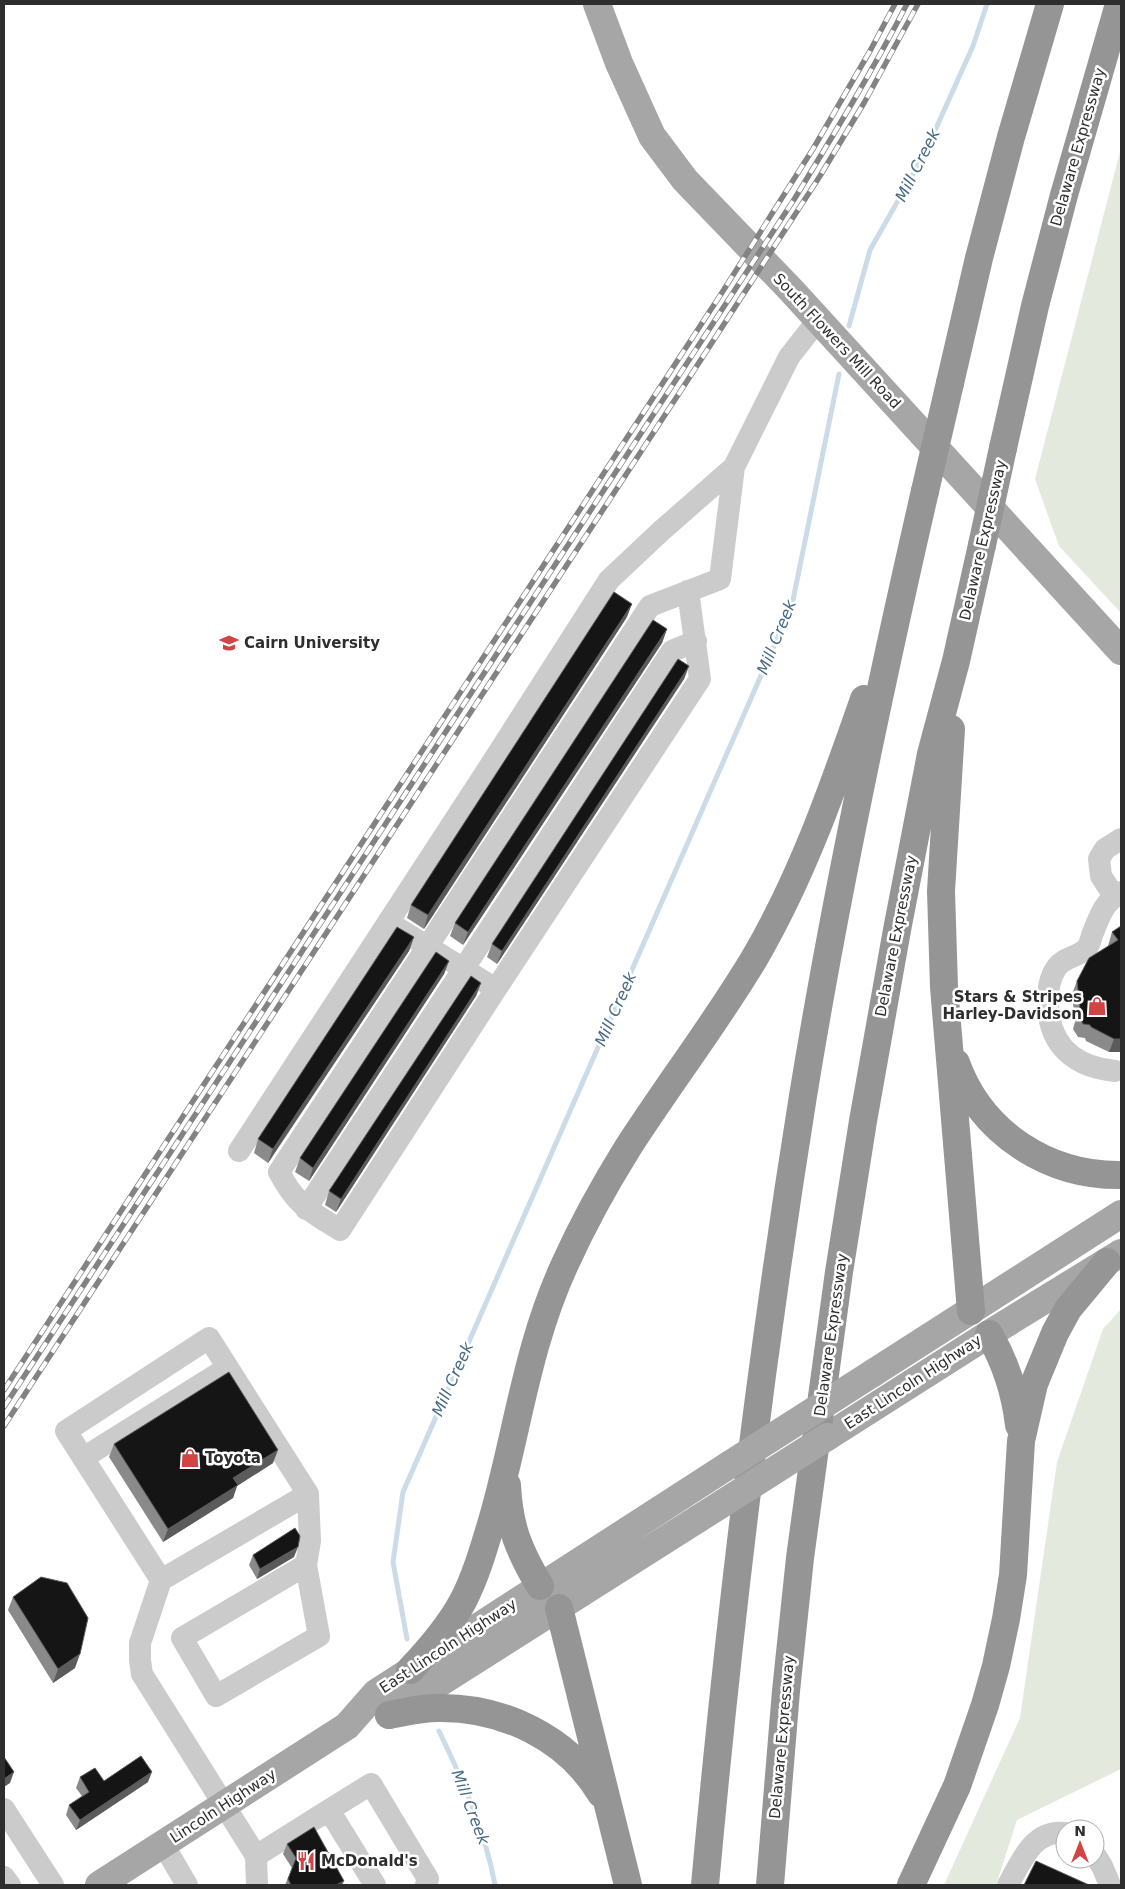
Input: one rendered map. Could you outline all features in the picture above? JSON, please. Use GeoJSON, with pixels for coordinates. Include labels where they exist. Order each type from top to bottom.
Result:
{"type":"FeatureCollection","features":[{"type":"Feature","properties":{"kind":"highway"},"geometry":{"type":"LineString","coordinates":[[705,1885],[736,1570],[763,1358],[799,1119],[837,906],[903,584],[979,258],[1008,146],[1050,4]]}},
{"type":"Feature","properties":{"kind":"highway","name":"Delaware Expressway"},"geometry":{"type":"LineString","coordinates":[[770,1885],[786,1691],[799,1568],[839,1272],[896,930],[931,754],[956,661],[1035,306],[1064,195],[1119,4]]}},
{"type":"Feature","properties":{"kind":"highway"},"geometry":{"type":"LineString","coordinates":[[410,1670],[449,1624],[462,1602],[483,1552],[507,1466],[518,1410],[537,1335],[564,1265],[627,1150],[754,958],[794,882],[830,794],[903,584]]}},
{"type":"Feature","properties":{"kind":"highway"},"geometry":{"type":"LineString","coordinates":[[956,661],[941,891],[944,988],[971,1311]]}},
{"type":"Feature","properties":{"kind":"highway"},"geometry":{"type":"LineString","coordinates":[[948,1040],[959,1071],[974,1100],[990,1121],[1005,1135],[1030,1153],[1066,1168],[1121,1175]]}},
{"type":"Feature","properties":{"kind":"highway"},"geometry":{"type":"LineString","coordinates":[[911,1885],[942,1822],[957,1786],[985,1705],[996,1666],[1013,1575],[1022,1441],[1034,1384],[1055,1333],[1068,1309],[1114,1258]]}},
{"type":"Feature","properties":{"kind":"highway"},"geometry":{"type":"LineString","coordinates":[[989,1334],[1001,1355],[1013,1387],[1022,1441]]}},
{"type":"Feature","properties":{"kind":"highway"},"geometry":{"type":"LineString","coordinates":[[507,1466],[508,1502],[512,1528],[519,1546],[540,1586]]}},
{"type":"Feature","properties":{"kind":"highway"},"geometry":{"type":"LineString","coordinates":[[559,1608],[628,1885]]}},
{"type":"Feature","properties":{"kind":"highway"},"geometry":{"type":"LineString","coordinates":[[389,1715],[420,1709],[455,1708],[473,1710],[514,1721],[532,1729],[567,1753],[596,1785],[610,1811]]}},
{"type":"Feature","properties":{"kind":"main road","name":"South Flowers Mill Road"},"geometry":{"type":"LineString","coordinates":[[597,4],[652,136],[685,180],[818,320],[1121,651]]}},
{"type":"Feature","properties":{"kind":"main road","name":"East Lincoln Highway"},"geometry":{"type":"LineString","coordinates":[[347,1726],[376,1693],[410,1670],[1121,1214]]}},
{"type":"Feature","properties":{"kind":"main road","name":"East Lincoln Highway"},"geometry":{"type":"LineString","coordinates":[[347,1726],[389,1715],[989,1334],[1114,1258]]}},
{"type":"Feature","properties":{"kind":"main road"},"geometry":{"type":"LineString","coordinates":[[971,1311],[989,1334]]}},
{"type":"Feature","properties":{"kind":"main road"},"geometry":{"type":"LineString","coordinates":[[540,1586],[559,1608]]}},
{"type":"Feature","properties":{"kind":"main road","name":"Lincoln Highway"},"geometry":{"type":"LineString","coordinates":[[111,1882],[163,1844],[347,1726]]}},
{"type":"Feature","properties":{"kind":"lane"},"geometry":{"type":"LineString","coordinates":[[688,591],[700,679],[496,988],[340,1230],[300,1205],[287,1189],[279,1172],[428,948],[475,872],[650,606],[688,591],[720,579],[734,467],[789,356],[818,320]]}},
{"type":"Feature","properties":{"kind":"lane"},"geometry":{"type":"LineString","coordinates":[[239,1151],[609,580],[734,467]]}},
{"type":"Feature","properties":{"kind":"lane"},"geometry":{"type":"LineString","coordinates":[[306,1209],[672,651],[696,641]]}},
{"type":"Feature","properties":{"kind":"lane"},"geometry":{"type":"LineString","coordinates":[[1115,1071],[1098,1070],[1084,1065],[1071,1057],[1062,1048],[1050,1025],[1047,996],[1056,968],[1065,960],[1086,949],[1107,902],[1118,894],[1102,876],[1099,859],[1105,849],[1121,839]]}},
{"type":"Feature","properties":{"kind":"lane"},"geometry":{"type":"LineString","coordinates":[[388,922],[462,969],[496,988]]}},
{"type":"Feature","properties":{"kind":"lane"},"geometry":{"type":"LineString","coordinates":[[160,1580],[66,1431],[209,1338],[308,1494],[310,1541],[306,1565],[318,1636],[216,1696],[182,1638],[306,1565]]}},
{"type":"Feature","properties":{"kind":"lane"},"geometry":{"type":"LineString","coordinates":[[83,1458],[227,1368]]}},
{"type":"Feature","properties":{"kind":"lane"},"geometry":{"type":"LineString","coordinates":[[257,1885],[256,1856],[142,1674],[140,1643],[160,1580],[308,1494]]}},
{"type":"Feature","properties":{"kind":"lane"},"geometry":{"type":"LineString","coordinates":[[256,1856],[371,1784],[428,1879],[426,1885]]}},
{"type":"Feature","properties":{"kind":"lane"},"geometry":{"type":"LineString","coordinates":[[4,1809],[53,1885]]}},
{"type":"Feature","properties":{"kind":"lane"},"geometry":{"type":"LineString","coordinates":[[329,1810],[375,1885]]}},
{"type":"Feature","properties":{"kind":"lane"},"geometry":{"type":"LineString","coordinates":[[1008,1885],[1028,1850],[1042,1836],[1055,1832]]}},
{"type":"Feature","properties":{"kind":"lane"},"geometry":{"type":"LineString","coordinates":[[163,1844],[187,1885]]}},
{"type":"Feature","properties":{"kind":"lane"},"geometry":{"type":"LineString","coordinates":[[1103,1869],[1110,1885]]}},
{"type":"Feature","properties":{"kind":"lane"},"geometry":{"type":"LineString","coordinates":[[4,1877],[10,1885]]}},
{"type":"Feature","properties":{"kind":"shaded area"},"geometry":{"type":"Polygon","coordinates":[[[1121,148],[1121,613],[1059,546],[1035,479],[1121,148]]]}},
{"type":"Feature","properties":{"kind":"shaded area"},"geometry":{"type":"Polygon","coordinates":[[[1121,1309],[1121,1769],[1017,1820],[996,1885],[944,1885],[1020,1718],[1057,1462],[1103,1329],[1121,1309]]]}},
{"type":"Feature","properties":{"kind":"building"},"geometry":{"type":"Polygon","coordinates":[[[614,592],[632,604],[428,915],[411,905],[614,592]]]}},
{"type":"Feature","properties":{"kind":"building"},"geometry":{"type":"Polygon","coordinates":[[[653,620],[667,629],[468,932],[455,923],[653,620]]]}},
{"type":"Feature","properties":{"kind":"building"},"geometry":{"type":"Polygon","coordinates":[[[678,659],[689,666],[502,951],[492,944],[678,659]]]}},
{"type":"Feature","properties":{"kind":"building","name":"Stars & Stripes Harley-Davidson"},"geometry":{"type":"Polygon","coordinates":[[[1121,926],[1121,1039],[1114,1039],[1090,1025],[1083,1024],[1078,1015],[1080,1009],[1077,981],[1089,958],[1118,940],[1112,932],[1121,926]]]}},
{"type":"Feature","properties":{"kind":"building"},"geometry":{"type":"Polygon","coordinates":[[[397,927],[414,937],[273,1149],[258,1139],[397,927]]]}},
{"type":"Feature","properties":{"kind":"building"},"geometry":{"type":"Polygon","coordinates":[[[436,952],[449,961],[313,1168],[300,1158],[436,952]]]}},
{"type":"Feature","properties":{"kind":"building"},"geometry":{"type":"Polygon","coordinates":[[[471,976],[481,983],[341,1199],[329,1191],[471,976]]]}},
{"type":"Feature","properties":{"kind":"building","name":"Toyota"},"geometry":{"type":"Polygon","coordinates":[[[229,1372],[278,1450],[233,1478],[238,1485],[168,1529],[114,1444],[229,1372]]]}},
{"type":"Feature","properties":{"kind":"building"},"geometry":{"type":"Polygon","coordinates":[[[295,1528],[300,1536],[298,1547],[260,1569],[253,1555],[295,1528]]]}},
{"type":"Feature","properties":{"kind":"building"},"geometry":{"type":"Polygon","coordinates":[[[41,1577],[67,1583],[88,1618],[80,1654],[58,1669],[13,1597],[41,1577]]]}},
{"type":"Feature","properties":{"kind":"building"},"geometry":{"type":"Polygon","coordinates":[[[141,1756],[152,1772],[80,1820],[69,1805],[89,1792],[80,1777],[95,1768],[104,1781],[141,1756]]]}},
{"type":"Feature","properties":{"kind":"building"},"geometry":{"type":"Polygon","coordinates":[[[4,1757],[14,1772],[4,1779],[4,1757]]]}},
{"type":"Feature","properties":{"kind":"building","name":"McDonald's"},"geometry":{"type":"Polygon","coordinates":[[[314,1827],[344,1881],[336,1885],[291,1885],[288,1879],[296,1858],[287,1844],[314,1827]]]}},
{"type":"Feature","properties":{"kind":"building"},"geometry":{"type":"Polygon","coordinates":[[[1036,1861],[1089,1885],[1024,1885],[1036,1861]]]}},
{"type":"Feature","properties":{"kind":"waterway","name":"Mill Creek"},"geometry":{"type":"LineString","coordinates":[[849,326],[870,250],[924,155],[973,46],[987,4]]}},
{"type":"Feature","properties":{"kind":"waterway","name":"Mill Creek"},"geometry":{"type":"LineString","coordinates":[[407,1639],[393,1562],[403,1492],[792,605],[839,374]]}},
{"type":"Feature","properties":{"kind":"waterway","name":"Mill Creek"},"geometry":{"type":"LineString","coordinates":[[439,1731],[472,1806],[491,1865],[495,1885]]}},
{"type":"Feature","properties":{"kind":"railway"},"geometry":{"type":"LineString","coordinates":[[4,1390],[723,291],[813,149],[895,4]]}},
{"type":"Feature","properties":{"kind":"railway"},"geometry":{"type":"LineString","coordinates":[[4,1407],[795,198],[867,78],[907,4]]}},
{"type":"Feature","properties":{"kind":"railway"},"geometry":{"type":"LineString","coordinates":[[4,1426],[820,176],[864,103],[918,4]]}},
{"type":"Feature","properties":{"kind":"place","name":"Cairn University"},"geometry":{"type":"Point","coordinates":[229,643]}},
{"type":"Feature","properties":{"kind":"place","name":"Stars & Stripes Harley-Davidson"},"geometry":{"type":"Point","coordinates":[1097,1006]}},
{"type":"Feature","properties":{"kind":"place","name":"Toyota"},"geometry":{"type":"Point","coordinates":[190,1458]}},
{"type":"Feature","properties":{"kind":"place","name":"McDonald's"},"geometry":{"type":"Point","coordinates":[306,1861]}}]}
